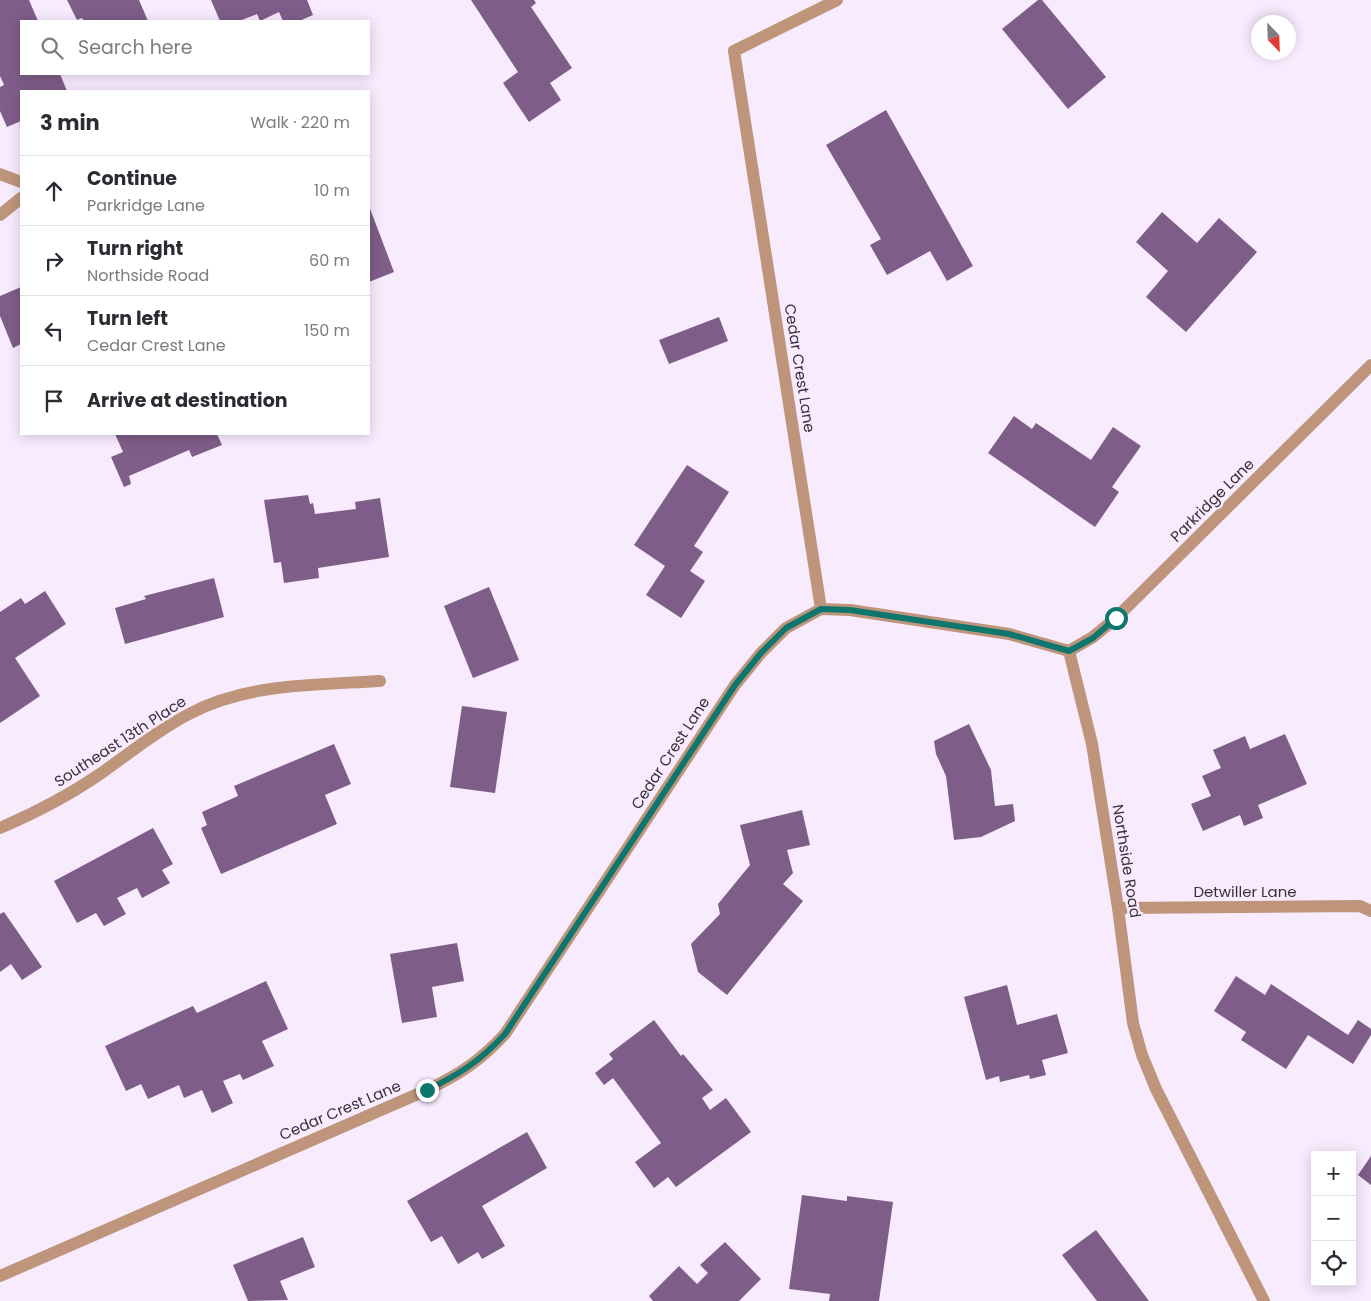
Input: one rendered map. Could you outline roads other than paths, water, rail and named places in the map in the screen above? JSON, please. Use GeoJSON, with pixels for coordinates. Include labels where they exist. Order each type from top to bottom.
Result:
{"type":"FeatureCollection","features":[{"type":"Feature","properties":{"kind":"street","name":"Cedar Crest Lane"},"geometry":{"type":"LineString","coordinates":[[0,1276],[427,1090],[471,1067],[488,1053],[505,1034],[735,685],[761,653],[786,628],[821,609],[734,51],[837,0]]}},
{"type":"Feature","properties":{"kind":"street"},"geometry":{"type":"LineString","coordinates":[[0,174],[20,182]]}},
{"type":"Feature","properties":{"kind":"street"},"geometry":{"type":"LineString","coordinates":[[0,215],[20,199]]}},
{"type":"Feature","properties":{"kind":"street","name":"Parkridge Lane"},"geometry":{"type":"LineString","coordinates":[[1069,651],[1093,638],[1116,618],[1371,365]]}},
{"type":"Feature","properties":{"kind":"street"},"geometry":{"type":"LineString","coordinates":[[821,609],[850,610],[1009,634],[1069,651]]}},
{"type":"Feature","properties":{"kind":"street","name":"Northside Road"},"geometry":{"type":"LineString","coordinates":[[1069,651],[1092,744],[1118,908],[1133,1022],[1142,1055],[1156,1089],[1264,1301]]}},
{"type":"Feature","properties":{"kind":"street","name":"Southeast 13th Place"},"geometry":{"type":"LineString","coordinates":[[0,828],[64,798],[158,732],[192,712],[230,698],[273,688],[380,681]]}},
{"type":"Feature","properties":{"kind":"street","name":"Detwiller Lane"},"geometry":{"type":"LineString","coordinates":[[1118,908],[1360,906],[1371,911]]}}]}
